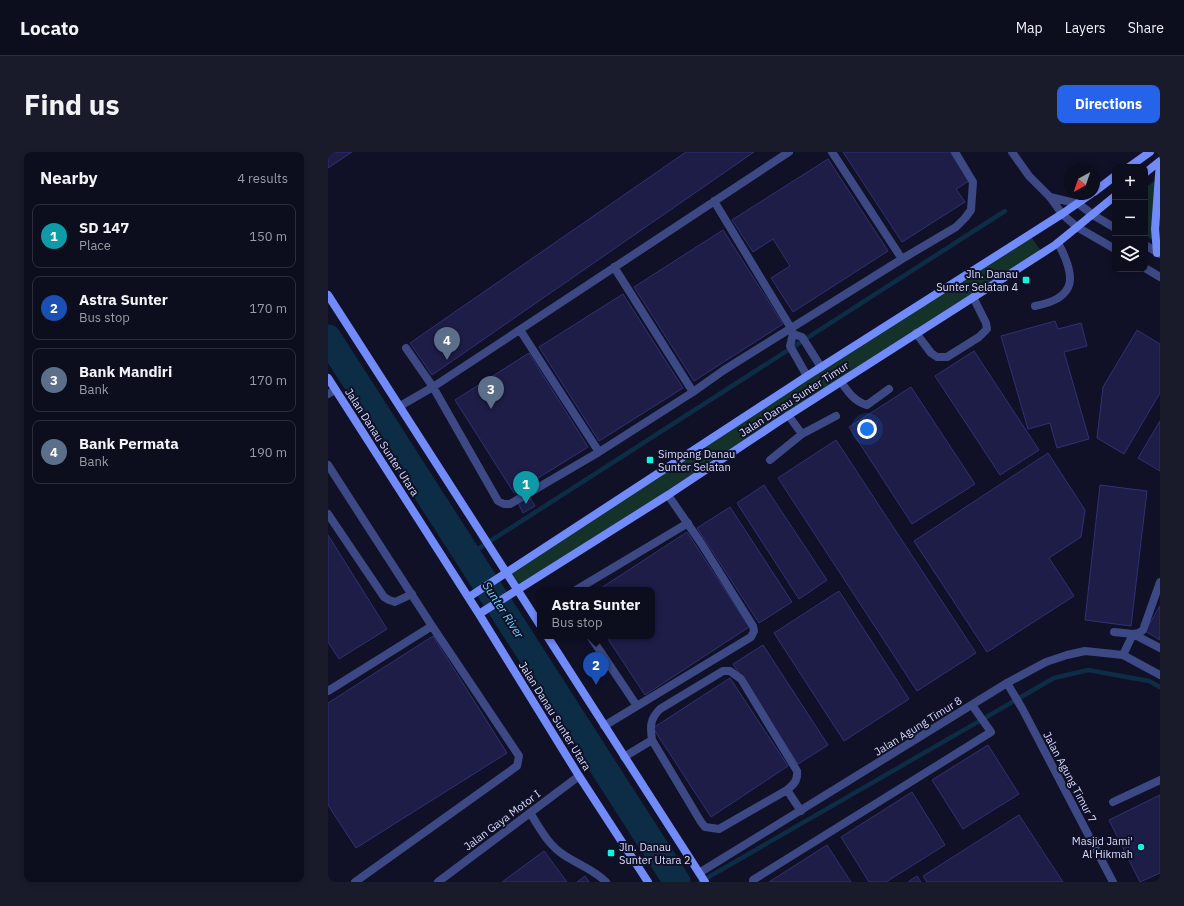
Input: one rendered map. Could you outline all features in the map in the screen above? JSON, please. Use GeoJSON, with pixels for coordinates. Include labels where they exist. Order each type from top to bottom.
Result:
{"type":"FeatureCollection","features":[{"type":"Feature","properties":{"kind":"main road"},"geometry":{"type":"LineString","coordinates":[[1133,164],[1150,152]]}},
{"type":"Feature","properties":{"kind":"main road"},"geometry":{"type":"LineString","coordinates":[[1148,171],[1160,162]]}},
{"type":"Feature","properties":{"kind":"main road"},"geometry":{"type":"LineString","coordinates":[[1159,254],[1155,229],[1160,162]]}},
{"type":"Feature","properties":{"kind":"main road"},"geometry":{"type":"LineString","coordinates":[[1100,187],[1112,178]]}},
{"type":"Feature","properties":{"kind":"main road","name":"Jalan Danau Sunter Timur"},"geometry":{"type":"LineString","coordinates":[[480,614],[668,495],[788,415],[1058,242],[1112,198]]}},
{"type":"Feature","properties":{"kind":"main road","name":"Jalan Danau Sunter Timur"},"geometry":{"type":"LineString","coordinates":[[469,597],[807,376],[1084,200]]}},
{"type":"Feature","properties":{"kind":"main road"},"geometry":{"type":"LineString","coordinates":[[328,295],[537,620]]}},
{"type":"Feature","properties":{"kind":"main road","name":"Jalan Danau Sunter Utara"},"geometry":{"type":"LineString","coordinates":[[328,378],[332,392],[480,614],[579,776],[648,882]]}},
{"type":"Feature","properties":{"kind":"main road"},"geometry":{"type":"LineString","coordinates":[[549,639],[702,877]]}},
{"type":"Feature","properties":{"kind":"street"},"geometry":{"type":"LineString","coordinates":[[400,406],[433,387],[789,152]]}},
{"type":"Feature","properties":{"kind":"street"},"geometry":{"type":"LineString","coordinates":[[832,152],[902,259]]}},
{"type":"Feature","properties":{"kind":"street"},"geometry":{"type":"LineString","coordinates":[[406,348],[433,387],[498,501],[504,504],[510,504],[599,452],[693,392],[724,370],[792,331],[902,259],[956,227],[971,210],[973,182],[955,152]]}},
{"type":"Feature","properties":{"kind":"street"},"geometry":{"type":"LineString","coordinates":[[1012,152],[1029,176],[1050,197],[1062,214],[1077,227],[1112,247]]}},
{"type":"Feature","properties":{"kind":"street"},"geometry":{"type":"LineString","coordinates":[[1050,197],[1079,204],[1112,226]]}},
{"type":"Feature","properties":{"kind":"street"},"geometry":{"type":"LineString","coordinates":[[714,201],[792,331],[802,337],[821,367]]}},
{"type":"Feature","properties":{"kind":"street"},"geometry":{"type":"LineString","coordinates":[[1035,306],[1057,299],[1068,291],[1071,276],[1058,242]]}},
{"type":"Feature","properties":{"kind":"street"},"geometry":{"type":"LineString","coordinates":[[1148,248],[1159,254]]}},
{"type":"Feature","properties":{"kind":"street"},"geometry":{"type":"LineString","coordinates":[[614,267],[693,392]]}},
{"type":"Feature","properties":{"kind":"street"},"geometry":{"type":"LineString","coordinates":[[1148,270],[1160,277]]}},
{"type":"Feature","properties":{"kind":"street"},"geometry":{"type":"LineString","coordinates":[[916,333],[931,353],[938,357],[947,357],[973,341],[986,329],[986,323],[973,297]]}},
{"type":"Feature","properties":{"kind":"street"},"geometry":{"type":"LineString","coordinates":[[520,330],[599,452]]}},
{"type":"Feature","properties":{"kind":"street"},"geometry":{"type":"LineString","coordinates":[[792,331],[790,346],[807,376]]}},
{"type":"Feature","properties":{"kind":"street"},"geometry":{"type":"LineString","coordinates":[[840,382],[849,394],[860,404],[867,405],[889,389]]}},
{"type":"Feature","properties":{"kind":"street"},"geometry":{"type":"LineString","coordinates":[[788,415],[802,434]]}},
{"type":"Feature","properties":{"kind":"street"},"geometry":{"type":"LineString","coordinates":[[770,460],[802,434],[836,416]]}},
{"type":"Feature","properties":{"kind":"street"},"geometry":{"type":"LineString","coordinates":[[328,465],[518,756],[517,766],[355,882]]}},
{"type":"Feature","properties":{"kind":"street"},"geometry":{"type":"LineString","coordinates":[[604,726],[751,637],[754,631],[753,626],[688,523],[668,495]]}},
{"type":"Feature","properties":{"kind":"street"},"geometry":{"type":"LineString","coordinates":[[328,514],[384,597],[395,602],[412,594]]}},
{"type":"Feature","properties":{"kind":"street"},"geometry":{"type":"LineString","coordinates":[[581,587],[688,523]]}},
{"type":"Feature","properties":{"kind":"street"},"geometry":{"type":"LineString","coordinates":[[1114,632],[1133,634],[1139,633],[1143,630],[1160,582]]}},
{"type":"Feature","properties":{"kind":"street"},"geometry":{"type":"LineString","coordinates":[[328,691],[432,626]]}},
{"type":"Feature","properties":{"kind":"street"},"geometry":{"type":"LineString","coordinates":[[1133,634],[1160,648]]}},
{"type":"Feature","properties":{"kind":"street"},"geometry":{"type":"LineString","coordinates":[[1123,655],[1133,634]]}},
{"type":"Feature","properties":{"kind":"street"},"geometry":{"type":"LineString","coordinates":[[592,639],[637,706]]}},
{"type":"Feature","properties":{"kind":"street","name":"Jalan Agung Timur 8"},"geometry":{"type":"LineString","coordinates":[[702,877],[800,811],[1007,683],[1046,662],[1084,651],[1123,655],[1160,675]]}},
{"type":"Feature","properties":{"kind":"street"},"geometry":{"type":"LineString","coordinates":[[723,671],[730,671],[741,679],[797,771],[798,777],[795,783],[787,790],[719,829],[705,827],[700,822],[652,740],[651,724],[653,716],[660,709],[723,671]]}},
{"type":"Feature","properties":{"kind":"street","name":"Jalan Agung Timur 7"},"geometry":{"type":"LineString","coordinates":[[1007,683],[1023,710],[1113,882]]}},
{"type":"Feature","properties":{"kind":"street"},"geometry":{"type":"LineString","coordinates":[[753,882],[753,880],[990,732],[972,705]]}},
{"type":"Feature","properties":{"kind":"street"},"geometry":{"type":"LineString","coordinates":[[624,757],[652,740]]}},
{"type":"Feature","properties":{"kind":"street","name":"Jalan Gaya Motor I"},"geometry":{"type":"LineString","coordinates":[[438,882],[579,776]]}},
{"type":"Feature","properties":{"kind":"street"},"geometry":{"type":"LineString","coordinates":[[1113,802],[1160,780]]}},
{"type":"Feature","properties":{"kind":"street"},"geometry":{"type":"LineString","coordinates":[[787,790],[800,811]]}},
{"type":"Feature","properties":{"kind":"street"},"geometry":{"type":"LineString","coordinates":[[530,813],[544,836],[553,846],[564,855],[583,865],[606,882]]}},
{"type":"Feature","properties":{"kind":"green space"},"geometry":{"type":"Polygon","coordinates":[[[1160,177],[1160,245],[1148,237],[1148,186],[1160,177]]]}},
{"type":"Feature","properties":{"kind":"green space"},"geometry":{"type":"Polygon","coordinates":[[[1029,234],[1041,251],[518,590],[506,572],[1029,234]]]}},
{"type":"Feature","properties":{"kind":"building"},"geometry":{"type":"Polygon","coordinates":[[[328,152],[352,152],[328,168],[328,152]]]}},
{"type":"Feature","properties":{"kind":"building"},"geometry":{"type":"Polygon","coordinates":[[[686,152],[754,152],[432,375],[410,343],[686,152]]]}},
{"type":"Feature","properties":{"kind":"building"},"geometry":{"type":"Polygon","coordinates":[[[843,152],[950,152],[969,181],[956,189],[965,202],[902,242],[843,152]]]}},
{"type":"Feature","properties":{"kind":"building"},"geometry":{"type":"Polygon","coordinates":[[[828,159],[888,251],[793,312],[771,278],[790,266],[773,239],[753,252],[732,220],[828,159]]]}},
{"type":"Feature","properties":{"kind":"building"},"geometry":{"type":"Polygon","coordinates":[[[723,230],[783,324],[694,381],[634,287],[723,230]]]}},
{"type":"Feature","properties":{"kind":"building"},"geometry":{"type":"Polygon","coordinates":[[[623,294],[683,388],[599,441],[539,347],[623,294]]]}},
{"type":"Feature","properties":{"kind":"building"},"geometry":{"type":"Polygon","coordinates":[[[1055,321],[1058,329],[1081,323],[1087,346],[1064,352],[1089,439],[1057,448],[1050,423],[1028,429],[1001,336],[1055,321]]]}},
{"type":"Feature","properties":{"kind":"building"},"geometry":{"type":"Polygon","coordinates":[[[1137,330],[1160,344],[1160,393],[1124,454],[1097,438],[1103,387],[1137,330]]]}},
{"type":"Feature","properties":{"kind":"building"},"geometry":{"type":"Polygon","coordinates":[[[974,351],[1039,450],[1000,475],[935,376],[974,351]]]}},
{"type":"Feature","properties":{"kind":"building"},"geometry":{"type":"Polygon","coordinates":[[[529,353],[588,447],[514,493],[455,400],[529,353]]]}},
{"type":"Feature","properties":{"kind":"building"},"geometry":{"type":"Polygon","coordinates":[[[911,387],[975,484],[912,524],[849,427],[911,387]]]}},
{"type":"Feature","properties":{"kind":"building"},"geometry":{"type":"Polygon","coordinates":[[[1160,421],[1160,471],[1138,458],[1160,421]]]}},
{"type":"Feature","properties":{"kind":"building"},"geometry":{"type":"Polygon","coordinates":[[[836,440],[976,653],[917,691],[778,478],[836,440]]]}},
{"type":"Feature","properties":{"kind":"building"},"geometry":{"type":"Polygon","coordinates":[[[1048,453],[1085,510],[1081,537],[1049,558],[1074,596],[987,652],[914,541],[1048,453]]]}},
{"type":"Feature","properties":{"kind":"building"},"geometry":{"type":"Polygon","coordinates":[[[764,485],[827,580],[799,599],[737,503],[764,485]]]}},
{"type":"Feature","properties":{"kind":"building"},"geometry":{"type":"Polygon","coordinates":[[[1100,485],[1147,491],[1131,626],[1085,620],[1100,485]]]}},
{"type":"Feature","properties":{"kind":"building"},"geometry":{"type":"Polygon","coordinates":[[[529,496],[535,506],[523,513],[518,503],[529,496]]]}},
{"type":"Feature","properties":{"kind":"building"},"geometry":{"type":"Polygon","coordinates":[[[730,507],[792,602],[759,623],[697,528],[730,507]]]}},
{"type":"Feature","properties":{"kind":"building"},"geometry":{"type":"Polygon","coordinates":[[[687,532],[749,627],[645,695],[608,639],[655,639],[655,587],[603,587],[687,532]]]}},
{"type":"Feature","properties":{"kind":"building"},"geometry":{"type":"Polygon","coordinates":[[[328,535],[387,629],[339,659],[328,642],[328,535]]]}},
{"type":"Feature","properties":{"kind":"building"},"geometry":{"type":"Polygon","coordinates":[[[839,591],[909,699],[844,741],[774,633],[839,591]]]}},
{"type":"Feature","properties":{"kind":"building"},"geometry":{"type":"Polygon","coordinates":[[[1160,606],[1160,640],[1145,631],[1160,606]]]}},
{"type":"Feature","properties":{"kind":"building"},"geometry":{"type":"Polygon","coordinates":[[[433,636],[507,753],[356,848],[328,805],[328,703],[433,636]]]}},
{"type":"Feature","properties":{"kind":"building"},"geometry":{"type":"Polygon","coordinates":[[[763,645],[828,745],[798,764],[733,664],[763,645]]]}},
{"type":"Feature","properties":{"kind":"building"},"geometry":{"type":"Polygon","coordinates":[[[730,678],[788,766],[711,817],[653,728],[730,678]]]}},
{"type":"Feature","properties":{"kind":"building"},"geometry":{"type":"Polygon","coordinates":[[[988,745],[1019,794],[963,829],[932,780],[988,745]]]}},
{"type":"Feature","properties":{"kind":"building"},"geometry":{"type":"Polygon","coordinates":[[[912,792],[945,845],[886,882],[869,882],[841,837],[912,792]]]}},
{"type":"Feature","properties":{"kind":"building","name":"Masjid Jami' Al Hikmah"},"geometry":{"type":"Polygon","coordinates":[[[1160,795],[1160,873],[1140,882],[1109,820],[1160,795]]]}},
{"type":"Feature","properties":{"kind":"building"},"geometry":{"type":"Polygon","coordinates":[[[1019,815],[1063,882],[927,882],[923,876],[1019,815]]]}},
{"type":"Feature","properties":{"kind":"building"},"geometry":{"type":"Polygon","coordinates":[[[827,845],[851,882],[769,882],[827,845]]]}},
{"type":"Feature","properties":{"kind":"building"},"geometry":{"type":"Polygon","coordinates":[[[544,851],[567,882],[502,882],[544,851]]]}},
{"type":"Feature","properties":{"kind":"building"},"geometry":{"type":"Polygon","coordinates":[[[585,876],[589,882],[577,882],[585,876]]]}},
{"type":"Feature","properties":{"kind":"building"},"geometry":{"type":"Polygon","coordinates":[[[917,876],[921,882],[908,882],[917,876]]]}},
{"type":"Feature","properties":{"kind":"waterway"},"geometry":{"type":"LineString","coordinates":[[467,556],[1005,211]]}},
{"type":"Feature","properties":{"kind":"waterway","name":"Sunter River"},"geometry":{"type":"LineString","coordinates":[[328,338],[677,882]]}},
{"type":"Feature","properties":{"kind":"waterway"},"geometry":{"type":"LineString","coordinates":[[700,882],[1054,678],[1088,670],[1149,681],[1160,687]]}},
{"type":"Feature","properties":{"kind":"place","name":"Jln. Danau Sunter Selatan 4"},"geometry":{"type":"Point","coordinates":[1026,280]}},
{"type":"Feature","properties":{"kind":"place","name":"Bank Permata"},"geometry":{"type":"Point","coordinates":[447,360]}},
{"type":"Feature","properties":{"kind":"place","name":"Bank Mandiri"},"geometry":{"type":"Point","coordinates":[491,409]}},
{"type":"Feature","properties":{"kind":"place","name":"Simpang Danau Sunter Selatan"},"geometry":{"type":"Point","coordinates":[650,460]}},
{"type":"Feature","properties":{"kind":"place","name":"SD 147"},"geometry":{"type":"Point","coordinates":[526,504]}},
{"type":"Feature","properties":{"kind":"place","name":"Astra Sunter"},"geometry":{"type":"Point","coordinates":[596,685]}},
{"type":"Feature","properties":{"kind":"place","name":"Masjid Jami' Al Hikmah"},"geometry":{"type":"Point","coordinates":[1141,847]}},
{"type":"Feature","properties":{"kind":"place","name":"Jln. Danau Sunter Utara 2"},"geometry":{"type":"Point","coordinates":[611,853]}}]}
